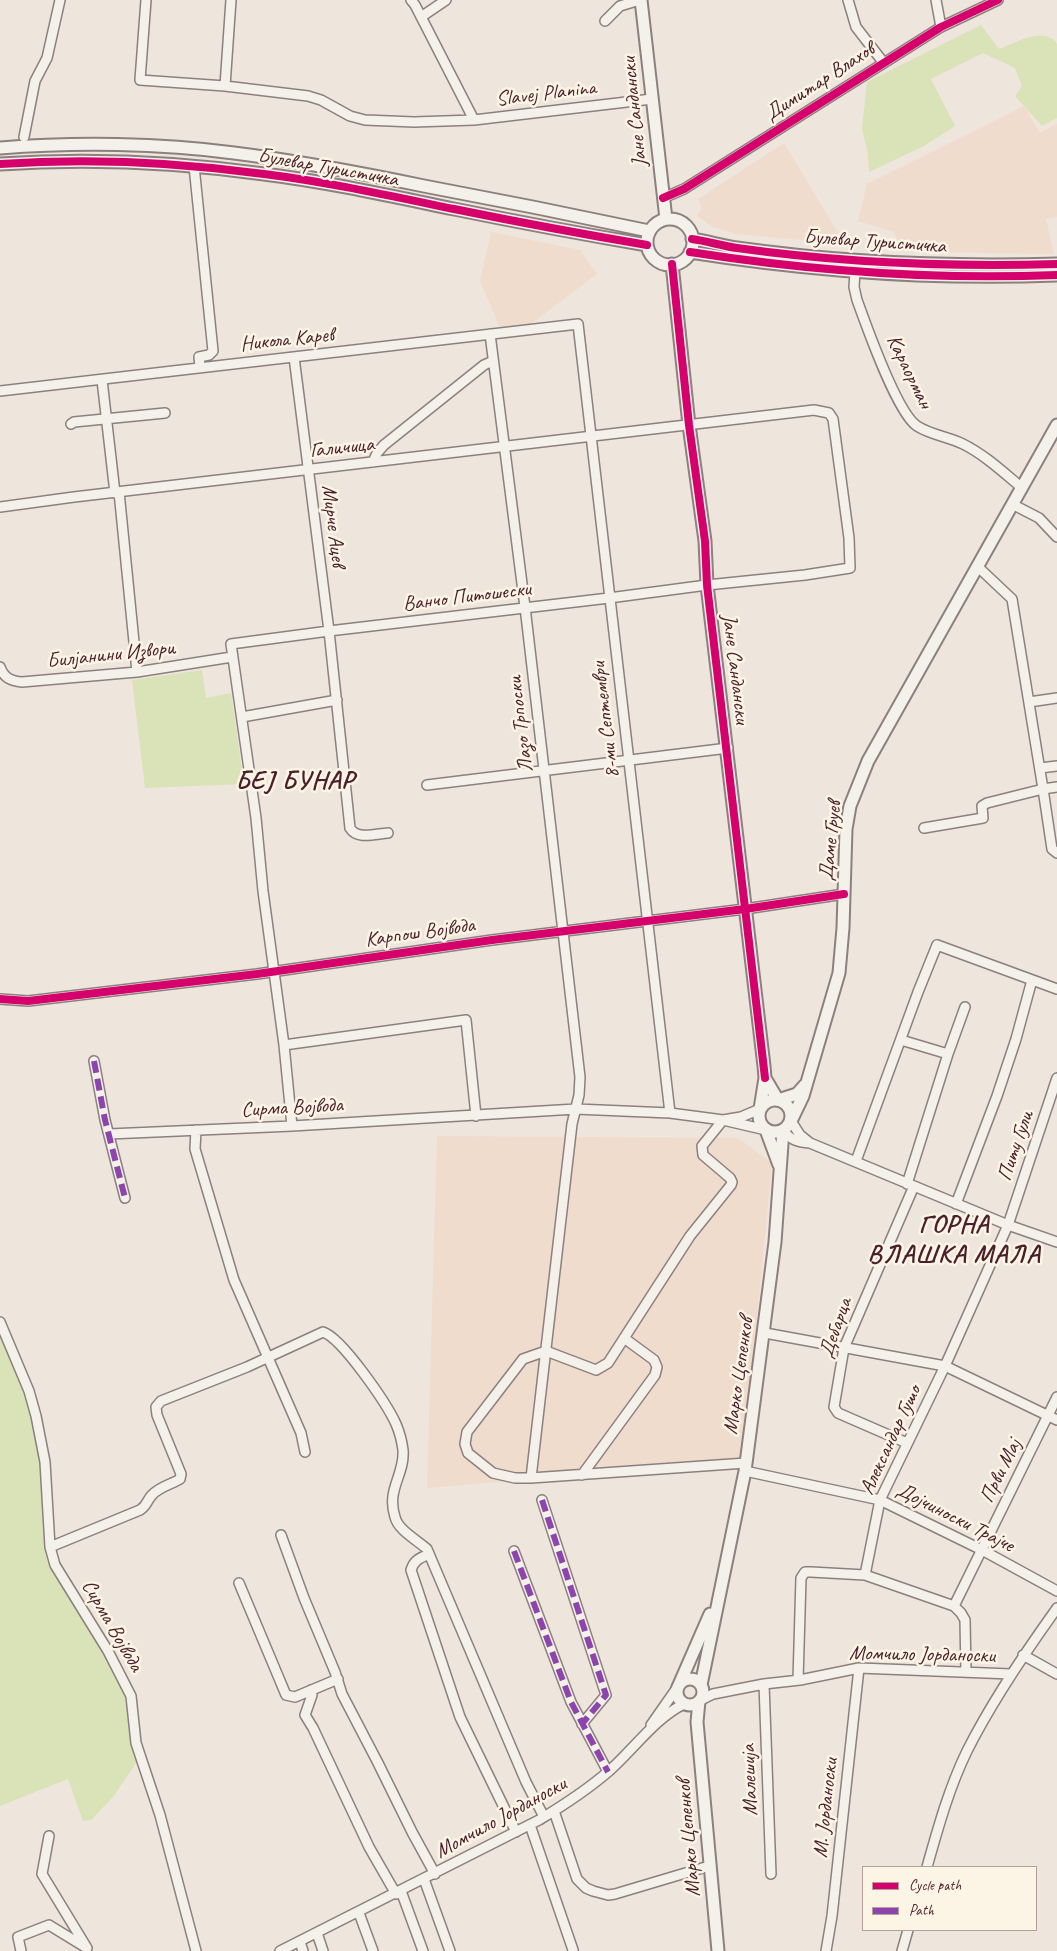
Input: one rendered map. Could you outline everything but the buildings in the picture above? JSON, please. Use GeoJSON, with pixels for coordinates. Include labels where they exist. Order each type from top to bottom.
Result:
{"type":"FeatureCollection","features":[{"type":"Feature","properties":{"kind":"street"},"geometry":{"type":"LineString","coordinates":[[24,137],[35,81],[47,58],[60,0]]}},
{"type":"Feature","properties":{"kind":"street","name":"Slavej Planina"},"geometry":{"type":"LineString","coordinates":[[146,0],[140,80],[225,86],[308,96],[321,100],[350,116],[365,120],[414,122],[474,120],[652,99]]}},
{"type":"Feature","properties":{"kind":"street"},"geometry":{"type":"LineString","coordinates":[[225,86],[231,0]]}},
{"type":"Feature","properties":{"kind":"street"},"geometry":{"type":"LineString","coordinates":[[411,0],[474,120]]}},
{"type":"Feature","properties":{"kind":"street"},"geometry":{"type":"LineString","coordinates":[[421,16],[446,0]]}},
{"type":"Feature","properties":{"kind":"street"},"geometry":{"type":"LineString","coordinates":[[605,20],[618,3],[641,0]]}},
{"type":"Feature","properties":{"kind":"street","name":"Јане Сандански"},"geometry":{"type":"LineString","coordinates":[[641,0],[666,219]]}},
{"type":"Feature","properties":{"kind":"street"},"geometry":{"type":"LineString","coordinates":[[848,0],[856,27],[883,62]]}},
{"type":"Feature","properties":{"kind":"street"},"geometry":{"type":"LineString","coordinates":[[936,0],[941,27]]}},
{"type":"Feature","properties":{"kind":"street","name":"Димитар Влахов"},"geometry":{"type":"LineString","coordinates":[[663,198],[684,189],[941,27],[998,0]]}},
{"type":"Feature","properties":{"kind":"street","name":"Булевар Туристичка"},"geometry":{"type":"LineString","coordinates":[[0,148],[80,144],[232,152],[339,169],[650,231]]}},
{"type":"Feature","properties":{"kind":"street","name":"Булевар Туристичка"},"geometry":{"type":"LineString","coordinates":[[0,164],[81,160],[194,166],[266,174],[647,245]]}},
{"type":"Feature","properties":{"kind":"street"},"geometry":{"type":"LineString","coordinates":[[194,166],[213,351],[209,355],[199,357],[200,368]]}},
{"type":"Feature","properties":{"kind":"street"},"geometry":{"type":"LineString","coordinates":[[666,219],[679,220],[691,233],[690,252],[686,258],[678,263],[660,263],[653,258],[647,245],[650,231],[654,225],[666,219]]}},
{"type":"Feature","properties":{"kind":"street","name":"Булевар Туристичка"},"geometry":{"type":"LineString","coordinates":[[692,239],[735,248],[870,262],[953,265],[1057,264]]}},
{"type":"Feature","properties":{"kind":"street","name":"Булевар Туристичка"},"geometry":{"type":"LineString","coordinates":[[690,252],[855,272],[1008,277],[1057,276]]}},
{"type":"Feature","properties":{"kind":"street","name":"Јане Сандански"},"geometry":{"type":"LineString","coordinates":[[672,264],[689,425],[705,542],[707,585],[728,748],[765,1078],[760,1109]]}},
{"type":"Feature","properties":{"kind":"street","name":"Караорман"},"geometry":{"type":"LineString","coordinates":[[855,272],[854,287],[856,300],[890,383],[907,415],[916,425],[929,432],[949,438],[980,453],[1021,487]]}},
{"type":"Feature","properties":{"kind":"street","name":"Никола Карев"},"geometry":{"type":"LineString","coordinates":[[0,391],[578,324]]}},
{"type":"Feature","properties":{"kind":"street","name":"8-ми Септември"},"geometry":{"type":"LineString","coordinates":[[578,324],[647,921],[665,1057],[670,1113]]}},
{"type":"Feature","properties":{"kind":"street","name":"Лазо Трпоски"},"geometry":{"type":"LineString","coordinates":[[490,334],[525,607],[580,1077],[579,1095],[572,1124],[531,1478]]}},
{"type":"Feature","properties":{"kind":"street","name":"Мирче Ацев"},"geometry":{"type":"LineString","coordinates":[[294,357],[329,631],[350,828],[358,835],[388,833]]}},
{"type":"Feature","properties":{"kind":"street"},"geometry":{"type":"LineString","coordinates":[[373,462],[377,453],[384,446],[484,365],[493,361]]}},
{"type":"Feature","properties":{"kind":"street"},"geometry":{"type":"LineString","coordinates":[[102,380],[137,672]]}},
{"type":"Feature","properties":{"kind":"street","name":"Јане Сандански"},"geometry":{"type":"LineString","coordinates":[[689,425],[814,410],[828,413],[833,418],[849,538],[850,568],[805,575],[707,585]]}},
{"type":"Feature","properties":{"kind":"street"},"geometry":{"type":"LineString","coordinates":[[71,424],[74,422],[165,413]]}},
{"type":"Feature","properties":{"kind":"street","name":"Галичица"},"geometry":{"type":"LineString","coordinates":[[0,507],[689,425]]}},
{"type":"Feature","properties":{"kind":"street","name":"Даме Груев"},"geometry":{"type":"LineString","coordinates":[[787,1126],[798,1108],[839,973],[843,928],[846,829],[850,806],[858,783],[868,760],[1057,425]]}},
{"type":"Feature","properties":{"kind":"street"},"geometry":{"type":"LineString","coordinates":[[1012,504],[1039,518],[1057,537]]}},
{"type":"Feature","properties":{"kind":"street"},"geometry":{"type":"LineString","coordinates":[[977,566],[1012,599],[1052,849],[1057,853]]}},
{"type":"Feature","properties":{"kind":"street","name":"Ванчо Питошески"},"geometry":{"type":"LineString","coordinates":[[232,657],[231,644],[707,585]]}},
{"type":"Feature","properties":{"kind":"street"},"geometry":{"type":"LineString","coordinates":[[232,657],[256,818],[292,1126]]}},
{"type":"Feature","properties":{"kind":"street","name":"Билјанини Извори"},"geometry":{"type":"LineString","coordinates":[[0,667],[5,676],[10,680],[22,682],[137,672],[232,657]]}},
{"type":"Feature","properties":{"kind":"street"},"geometry":{"type":"LineString","coordinates":[[1029,702],[1057,698]]}},
{"type":"Feature","properties":{"kind":"street"},"geometry":{"type":"LineString","coordinates":[[242,717],[337,700]]}},
{"type":"Feature","properties":{"kind":"street"},"geometry":{"type":"LineString","coordinates":[[427,785],[728,748]]}},
{"type":"Feature","properties":{"kind":"street"},"geometry":{"type":"LineString","coordinates":[[1040,768],[1057,766]]}},
{"type":"Feature","properties":{"kind":"street"},"geometry":{"type":"LineString","coordinates":[[924,828],[983,818],[982,806],[987,803],[1057,787]]}},
{"type":"Feature","properties":{"kind":"street","name":"Карпош Војвода"},"geometry":{"type":"LineString","coordinates":[[0,999],[20,1002],[273,971],[563,931],[745,909],[844,894]]}},
{"type":"Feature","properties":{"kind":"street"},"geometry":{"type":"LineString","coordinates":[[856,1162],[937,945],[1057,989]]}},
{"type":"Feature","properties":{"kind":"street"},"geometry":{"type":"LineString","coordinates":[[956,1204],[997,1096],[1016,1039],[1032,980]]}},
{"type":"Feature","properties":{"kind":"street"},"geometry":{"type":"LineString","coordinates":[[910,1185],[948,1054],[965,1007]]}},
{"type":"Feature","properties":{"kind":"street"},"geometry":{"type":"LineString","coordinates":[[284,1045],[466,1020],[476,1116]]}},
{"type":"Feature","properties":{"kind":"street"},"geometry":{"type":"LineString","coordinates":[[901,1040],[948,1054]]}},
{"type":"Feature","properties":{"kind":"street"},"geometry":{"type":"LineString","coordinates":[[94,1061],[109,1134],[126,1198]]}},
{"type":"Feature","properties":{"kind":"street","name":"Јане Сандански"},"geometry":{"type":"LineString","coordinates":[[765,1078],[778,1100]]}},
{"type":"Feature","properties":{"kind":"street","name":"Питу Гули"},"geometry":{"type":"LineString","coordinates":[[1008,1225],[1057,1078]]}},
{"type":"Feature","properties":{"kind":"street"},"geometry":{"type":"LineString","coordinates":[[546,1351],[596,1370],[608,1363],[690,1236],[731,1185],[730,1178],[703,1156],[702,1146],[724,1120],[741,1117],[760,1109],[768,1101],[797,1094],[805,1085]]}},
{"type":"Feature","properties":{"kind":"street"},"geometry":{"type":"LineString","coordinates":[[778,1100],[783,1102],[790,1110],[780,1166]]}},
{"type":"Feature","properties":{"kind":"street","name":"Сирма Војвода"},"geometry":{"type":"LineString","coordinates":[[109,1134],[292,1126],[576,1109],[670,1113],[724,1120],[766,1130]]}},
{"type":"Feature","properties":{"kind":"street"},"geometry":{"type":"LineString","coordinates":[[760,1109],[759,1118],[766,1130],[780,1166]]}},
{"type":"Feature","properties":{"kind":"street"},"geometry":{"type":"LineString","coordinates":[[787,1126],[788,1137],[800,1142],[810,1143]]}},
{"type":"Feature","properties":{"kind":"street"},"geometry":{"type":"LineString","coordinates":[[766,1130],[774,1132],[787,1126]]}},
{"type":"Feature","properties":{"kind":"street"},"geometry":{"type":"LineString","coordinates":[[787,1126],[810,1143],[1008,1225],[1057,1242]]}},
{"type":"Feature","properties":{"kind":"street"},"geometry":{"type":"LineString","coordinates":[[196,1130],[195,1149],[234,1280],[301,1433],[305,1452]]}},
{"type":"Feature","properties":{"kind":"street"},"geometry":{"type":"LineString","coordinates":[[782,1152],[800,1142]]}},
{"type":"Feature","properties":{"kind":"street","name":"Марко Цепенков"},"geometry":{"type":"LineString","coordinates":[[720,1589],[746,1467],[765,1333],[780,1198],[780,1166]]}},
{"type":"Feature","properties":{"kind":"street","name":"Дебарца"},"geometry":{"type":"LineString","coordinates":[[907,1443],[838,1413],[834,1407],[844,1348],[910,1185]]}},
{"type":"Feature","properties":{"kind":"street","name":"Александар Гушо"},"geometry":{"type":"LineString","coordinates":[[865,1576],[880,1500],[945,1366],[1008,1225]]}},
{"type":"Feature","properties":{"kind":"street","name":"Сирма Војвода"},"geometry":{"type":"LineString","coordinates":[[0,1322],[29,1391],[36,1416],[45,1462],[50,1547],[55,1565],[108,1651],[131,1696],[136,1744],[162,1823],[196,1951]]}},
{"type":"Feature","properties":{"kind":"street"},"geometry":{"type":"LineString","coordinates":[[50,1547],[145,1508],[150,1496],[156,1491],[180,1479],[181,1474],[157,1415],[156,1407],[161,1401],[217,1380],[323,1332],[330,1334],[341,1344],[385,1404],[396,1425],[403,1449],[402,1468],[392,1492],[394,1516],[398,1524],[427,1549],[526,1782],[544,1817]]}},
{"type":"Feature","properties":{"kind":"street"},"geometry":{"type":"LineString","coordinates":[[765,1333],[945,1366],[1057,1420]]}},
{"type":"Feature","properties":{"kind":"street"},"geometry":{"type":"LineString","coordinates":[[582,1475],[656,1375],[657,1367],[654,1360],[624,1338]]}},
{"type":"Feature","properties":{"kind":"street","name":"Дојчиноски Трајче"},"geometry":{"type":"LineString","coordinates":[[546,1351],[523,1359],[468,1432],[465,1444],[468,1453],[493,1473],[515,1478],[531,1478],[746,1467],[880,1500],[982,1550],[1057,1591]]}},
{"type":"Feature","properties":{"kind":"street","name":"Први Мај"},"geometry":{"type":"LineString","coordinates":[[954,1606],[1057,1398]]}},
{"type":"Feature","properties":{"kind":"street"},"geometry":{"type":"LineString","coordinates":[[542,1500],[606,1695],[582,1724]]}},
{"type":"Feature","properties":{"kind":"street"},"geometry":{"type":"LineString","coordinates":[[281,1535],[304,1598],[338,1679],[342,1694],[375,1755],[394,1798],[435,1874]]}},
{"type":"Feature","properties":{"kind":"street"},"geometry":{"type":"LineString","coordinates":[[514,1551],[571,1702],[608,1772]]}},
{"type":"Feature","properties":{"kind":"street"},"geometry":{"type":"LineString","coordinates":[[429,1554],[418,1559],[413,1564],[411,1570],[460,1717],[516,1832]]}},
{"type":"Feature","properties":{"kind":"street"},"geometry":{"type":"LineString","coordinates":[[798,1680],[801,1578],[805,1572],[865,1576],[954,1606],[965,1620],[966,1672]]}},
{"type":"Feature","properties":{"kind":"street"},"geometry":{"type":"LineString","coordinates":[[239,1583],[286,1695],[295,1697],[338,1679]]}},
{"type":"Feature","properties":{"kind":"street"},"geometry":{"type":"LineString","coordinates":[[646,1734],[679,1685],[702,1635],[720,1589]]}},
{"type":"Feature","properties":{"kind":"street"},"geometry":{"type":"LineString","coordinates":[[697,1722],[700,1701],[706,1690],[720,1589]]}},
{"type":"Feature","properties":{"kind":"street"},"geometry":{"type":"LineString","coordinates":[[927,1866],[948,1798],[966,1752],[1023,1655],[1057,1608]]}},
{"type":"Feature","properties":{"kind":"street"},"geometry":{"type":"LineString","coordinates":[[1023,1655],[1057,1674]]}},
{"type":"Feature","properties":{"kind":"street","name":"Момчило Јорданоски"},"geometry":{"type":"LineString","coordinates":[[706,1690],[798,1680],[859,1668],[1011,1674]]}},
{"type":"Feature","properties":{"kind":"street","name":"М. Јорданоски"},"geometry":{"type":"LineString","coordinates":[[826,1951],[832,1916],[859,1668]]}},
{"type":"Feature","properties":{"kind":"street"},"geometry":{"type":"LineString","coordinates":[[697,1722],[677,1694],[679,1685],[690,1679],[698,1682],[706,1690]]}},
{"type":"Feature","properties":{"kind":"street","name":"Малешија"},"geometry":{"type":"LineString","coordinates":[[764,1684],[771,1874]]}},
{"type":"Feature","properties":{"kind":"street"},"geometry":{"type":"LineString","coordinates":[[311,1690],[312,1695],[305,1715],[313,1728],[369,1847],[398,1893],[422,1951]]}},
{"type":"Feature","properties":{"kind":"street"},"geometry":{"type":"LineString","coordinates":[[646,1734],[671,1711],[686,1705],[696,1704],[700,1701]]}},
{"type":"Feature","properties":{"kind":"street","name":"Марко Цепенков"},"geometry":{"type":"LineString","coordinates":[[697,1722],[718,1951]]}},
{"type":"Feature","properties":{"kind":"street","name":"Момчило Јорданоски"},"geometry":{"type":"LineString","coordinates":[[280,1951],[359,1913],[544,1817],[578,1796],[608,1772],[646,1734]]}},
{"type":"Feature","properties":{"kind":"street"},"geometry":{"type":"LineString","coordinates":[[554,1811],[577,1879],[586,1888],[594,1891],[608,1895],[615,1894],[709,1866]]}},
{"type":"Feature","properties":{"kind":"street"},"geometry":{"type":"LineString","coordinates":[[530,1825],[573,1950]]}},
{"type":"Feature","properties":{"kind":"street"},"geometry":{"type":"LineString","coordinates":[[49,1836],[42,1874],[88,1950]]}},
{"type":"Feature","properties":{"kind":"street"},"geometry":{"type":"LineString","coordinates":[[424,1880],[450,1951]]}},
{"type":"Feature","properties":{"kind":"street"},"geometry":{"type":"LineString","coordinates":[[359,1913],[373,1951]]}},
{"type":"Feature","properties":{"kind":"street"},"geometry":{"type":"LineString","coordinates":[[21,1951],[18,1938],[48,1925],[88,1950]]}},
{"type":"Feature","properties":{"kind":"street"},"geometry":{"type":"LineString","coordinates":[[902,1951],[908,1931]]}},
{"type":"Feature","properties":{"kind":"street"},"geometry":{"type":"LineString","coordinates":[[316,1933],[323,1951]]}},
{"type":"Feature","properties":{"kind":"street"},"geometry":{"type":"LineString","coordinates":[[300,1942],[303,1951]]}},
{"type":"Feature","properties":{"kind":"shaded area"},"geometry":{"type":"Polygon","coordinates":[[[1024,106],[1040,133],[1057,124],[1057,217],[1046,219],[1054,254],[902,252],[894,232],[858,221],[867,184],[1024,106]]]}},
{"type":"Feature","properties":{"kind":"shaded area"},"geometry":{"type":"Polygon","coordinates":[[[784,143],[845,244],[736,234],[711,226],[696,215],[700,212],[701,207],[698,199],[784,143]]]}},
{"type":"Feature","properties":{"kind":"shaded area"},"geometry":{"type":"Polygon","coordinates":[[[491,232],[580,250],[597,274],[523,330],[502,332],[480,281],[491,232]]]}},
{"type":"Feature","properties":{"kind":"shaded area"},"geometry":{"type":"Polygon","coordinates":[[[437,1136],[738,1138],[772,1163],[743,1461],[427,1488],[437,1136]]]}},
{"type":"Feature","properties":{"kind":"green space"},"geometry":{"type":"Polygon","coordinates":[[[981,25],[999,49],[1030,37],[1038,36],[1045,36],[1057,44],[1057,118],[1042,126],[1015,96],[1022,86],[1015,68],[983,53],[931,79],[955,126],[924,146],[869,172],[868,154],[862,129],[867,82],[981,25]]]}},
{"type":"Feature","properties":{"kind":"green space"},"geometry":{"type":"Polygon","coordinates":[[[202,670],[206,698],[231,693],[244,784],[145,788],[132,680],[202,670]]]}},
{"type":"Feature","properties":{"kind":"green space"},"geometry":{"type":"Polygon","coordinates":[[[0,1322],[36,1416],[55,1565],[131,1696],[141,1756],[113,1797],[91,1820],[83,1821],[68,1779],[0,1806],[0,1322]]]}},
{"type":"Feature","properties":{"kind":"marked path"},"geometry":{"type":"LineString","coordinates":[[94,1061],[105,1120],[125,1198]]}},
{"type":"Feature","properties":{"kind":"marked path"},"geometry":{"type":"LineString","coordinates":[[542,1500],[606,1695],[582,1724]]}},
{"type":"Feature","properties":{"kind":"marked path"},"geometry":{"type":"LineString","coordinates":[[514,1551],[571,1702],[608,1772]]}},
{"type":"Feature","properties":{"kind":"cycle path"},"geometry":{"type":"LineString","coordinates":[[663,198],[684,189],[941,27],[998,0]]}},
{"type":"Feature","properties":{"kind":"cycle path"},"geometry":{"type":"LineString","coordinates":[[0,164],[66,161],[132,162],[231,170],[288,177],[647,245]]}},
{"type":"Feature","properties":{"kind":"cycle path"},"geometry":{"type":"LineString","coordinates":[[692,239],[737,248],[777,253],[897,263],[1057,264]]}},
{"type":"Feature","properties":{"kind":"cycle path"},"geometry":{"type":"LineString","coordinates":[[690,252],[827,269],[919,275],[1057,275]]}},
{"type":"Feature","properties":{"kind":"cycle path"},"geometry":{"type":"LineString","coordinates":[[672,264],[689,425],[705,541],[707,585],[765,1078]]}},
{"type":"Feature","properties":{"kind":"cycle path"},"geometry":{"type":"LineString","coordinates":[[0,999],[28,1001],[257,974],[492,940],[745,909],[844,894]]}},
{"type":"Feature","properties":{"kind":"district","name":"БЕЈ БУНАР"},"geometry":{"type":"Point","coordinates":[295,781]}},
{"type":"Feature","properties":{"kind":"district","name":"ГОРНА ВЛАШКА МАЛА"},"geometry":{"type":"Point","coordinates":[954,1240]}}]}
